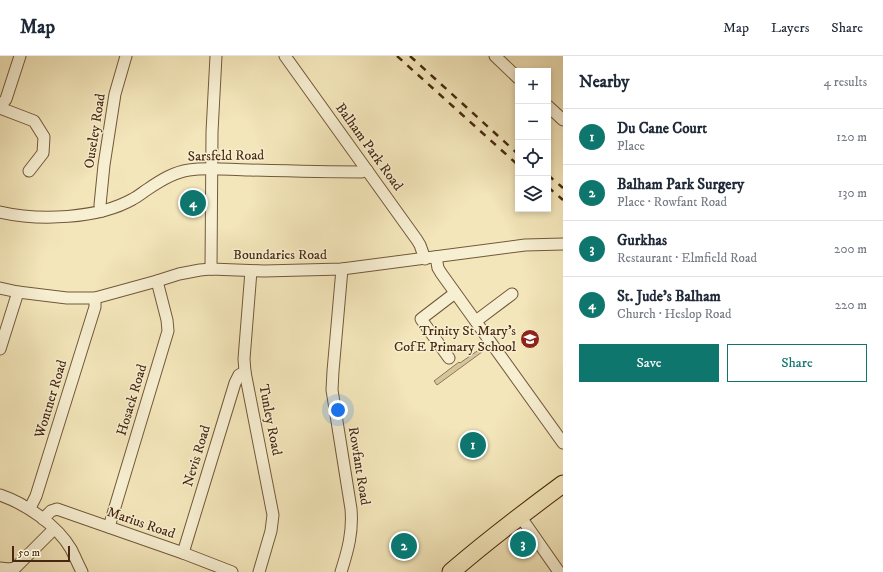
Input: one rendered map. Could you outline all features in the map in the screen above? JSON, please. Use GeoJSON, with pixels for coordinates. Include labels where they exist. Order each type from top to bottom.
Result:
{"type":"FeatureCollection","features":[{"type":"Feature","properties":{"kind":"highway"},"geometry":{"type":"LineString","coordinates":[[451,572],[520,516],[563,484]]}},
{"type":"Feature","properties":{"kind":"street"},"geometry":{"type":"LineString","coordinates":[[20,56],[6,99],[0,108],[34,121],[44,137],[43,153],[29,171]]}},
{"type":"Feature","properties":{"kind":"street","name":"Ouseley Road"},"geometry":{"type":"LineString","coordinates":[[102,211],[100,205],[104,165],[115,94],[126,56]]}},
{"type":"Feature","properties":{"kind":"street"},"geometry":{"type":"LineString","coordinates":[[211,269],[212,132],[216,56]]}},
{"type":"Feature","properties":{"kind":"street","name":"Balham Park Road"},"geometry":{"type":"LineString","coordinates":[[285,56],[418,240],[424,259]]}},
{"type":"Feature","properties":{"kind":"street"},"geometry":{"type":"LineString","coordinates":[[495,56],[515,75]]}},
{"type":"Feature","properties":{"kind":"street"},"geometry":{"type":"LineString","coordinates":[[551,109],[563,120]]}},
{"type":"Feature","properties":{"kind":"street","name":"Sarsfeld Road"},"geometry":{"type":"LineString","coordinates":[[0,212],[46,218],[102,211],[134,199],[164,178],[175,173],[190,170],[212,169],[329,172],[363,172],[367,170]]}},
{"type":"Feature","properties":{"kind":"street","name":"Boundaries Road"},"geometry":{"type":"LineString","coordinates":[[0,288],[18,292],[66,298],[95,298],[179,274],[211,269],[251,271],[342,269],[525,245],[563,244]]}},
{"type":"Feature","properties":{"kind":"street"},"geometry":{"type":"LineString","coordinates":[[436,257],[439,270],[563,444]]}},
{"type":"Feature","properties":{"kind":"street","name":"Rowfant Road"},"geometry":{"type":"LineString","coordinates":[[341,572],[350,543],[352,526],[351,509],[332,390],[342,269]]}},
{"type":"Feature","properties":{"kind":"street","name":"Tunley Road"},"geometry":{"type":"LineString","coordinates":[[251,271],[244,359],[245,372],[273,515],[272,531],[259,572]]}},
{"type":"Feature","properties":{"kind":"street","name":"Hosack Road"},"geometry":{"type":"LineString","coordinates":[[109,527],[168,331],[167,320],[157,281]]}},
{"type":"Feature","properties":{"kind":"street"},"geometry":{"type":"LineString","coordinates":[[0,349],[18,292]]}},
{"type":"Feature","properties":{"kind":"street"},"geometry":{"type":"LineString","coordinates":[[449,358],[421,319],[455,293]]}},
{"type":"Feature","properties":{"kind":"street"},"geometry":{"type":"LineString","coordinates":[[476,321],[512,294]]}},
{"type":"Feature","properties":{"kind":"street","name":"Wontner Road"},"geometry":{"type":"LineString","coordinates":[[30,508],[36,496],[94,307],[95,298]]}},
{"type":"Feature","properties":{"kind":"street","name":"Nevis Road"},"geometry":{"type":"LineString","coordinates":[[183,553],[235,384],[239,375],[245,372]]}},
{"type":"Feature","properties":{"kind":"street"},"geometry":{"type":"LineString","coordinates":[[0,494],[16,500],[30,508],[54,528],[70,548],[82,572]]}},
{"type":"Feature","properties":{"kind":"street","name":"Marius Road"},"geometry":{"type":"LineString","coordinates":[[43,519],[51,510],[57,509],[183,553],[232,572]]}},
{"type":"Feature","properties":{"kind":"street"},"geometry":{"type":"LineString","coordinates":[[520,516],[558,572]]}},
{"type":"Feature","properties":{"kind":"street"},"geometry":{"type":"LineString","coordinates":[[0,568],[15,568],[54,528]]}},
{"type":"Feature","properties":{"kind":"shaded area"},"geometry":{"type":"Polygon","coordinates":[[[480,349],[482,352],[437,385],[434,381],[459,362],[460,363],[480,349]]]}},
{"type":"Feature","properties":{"kind":"railway"},"geometry":{"type":"LineString","coordinates":[[397,56],[515,162]]}},
{"type":"Feature","properties":{"kind":"railway"},"geometry":{"type":"LineString","coordinates":[[410,56],[515,151]]}},
{"type":"Feature","properties":{"kind":"railway"},"geometry":{"type":"LineString","coordinates":[[549,176],[563,188]]}},
{"type":"Feature","properties":{"kind":"railway"},"geometry":{"type":"LineString","coordinates":[[551,190],[563,200]]}},
{"type":"Feature","properties":{"kind":"place","name":"St. Jude's Balham"},"geometry":{"type":"Point","coordinates":[193,203]}},
{"type":"Feature","properties":{"kind":"place","name":"Trinity St Mary's CofE Primary School"},"geometry":{"type":"Point","coordinates":[530,339]}},
{"type":"Feature","properties":{"kind":"place","name":"Du Cane Court"},"geometry":{"type":"Point","coordinates":[473,445]}},
{"type":"Feature","properties":{"kind":"place","name":"Gurkhas"},"geometry":{"type":"Point","coordinates":[523,544]}},
{"type":"Feature","properties":{"kind":"place","name":"Balham Park Surgery"},"geometry":{"type":"Point","coordinates":[404,546]}}]}
